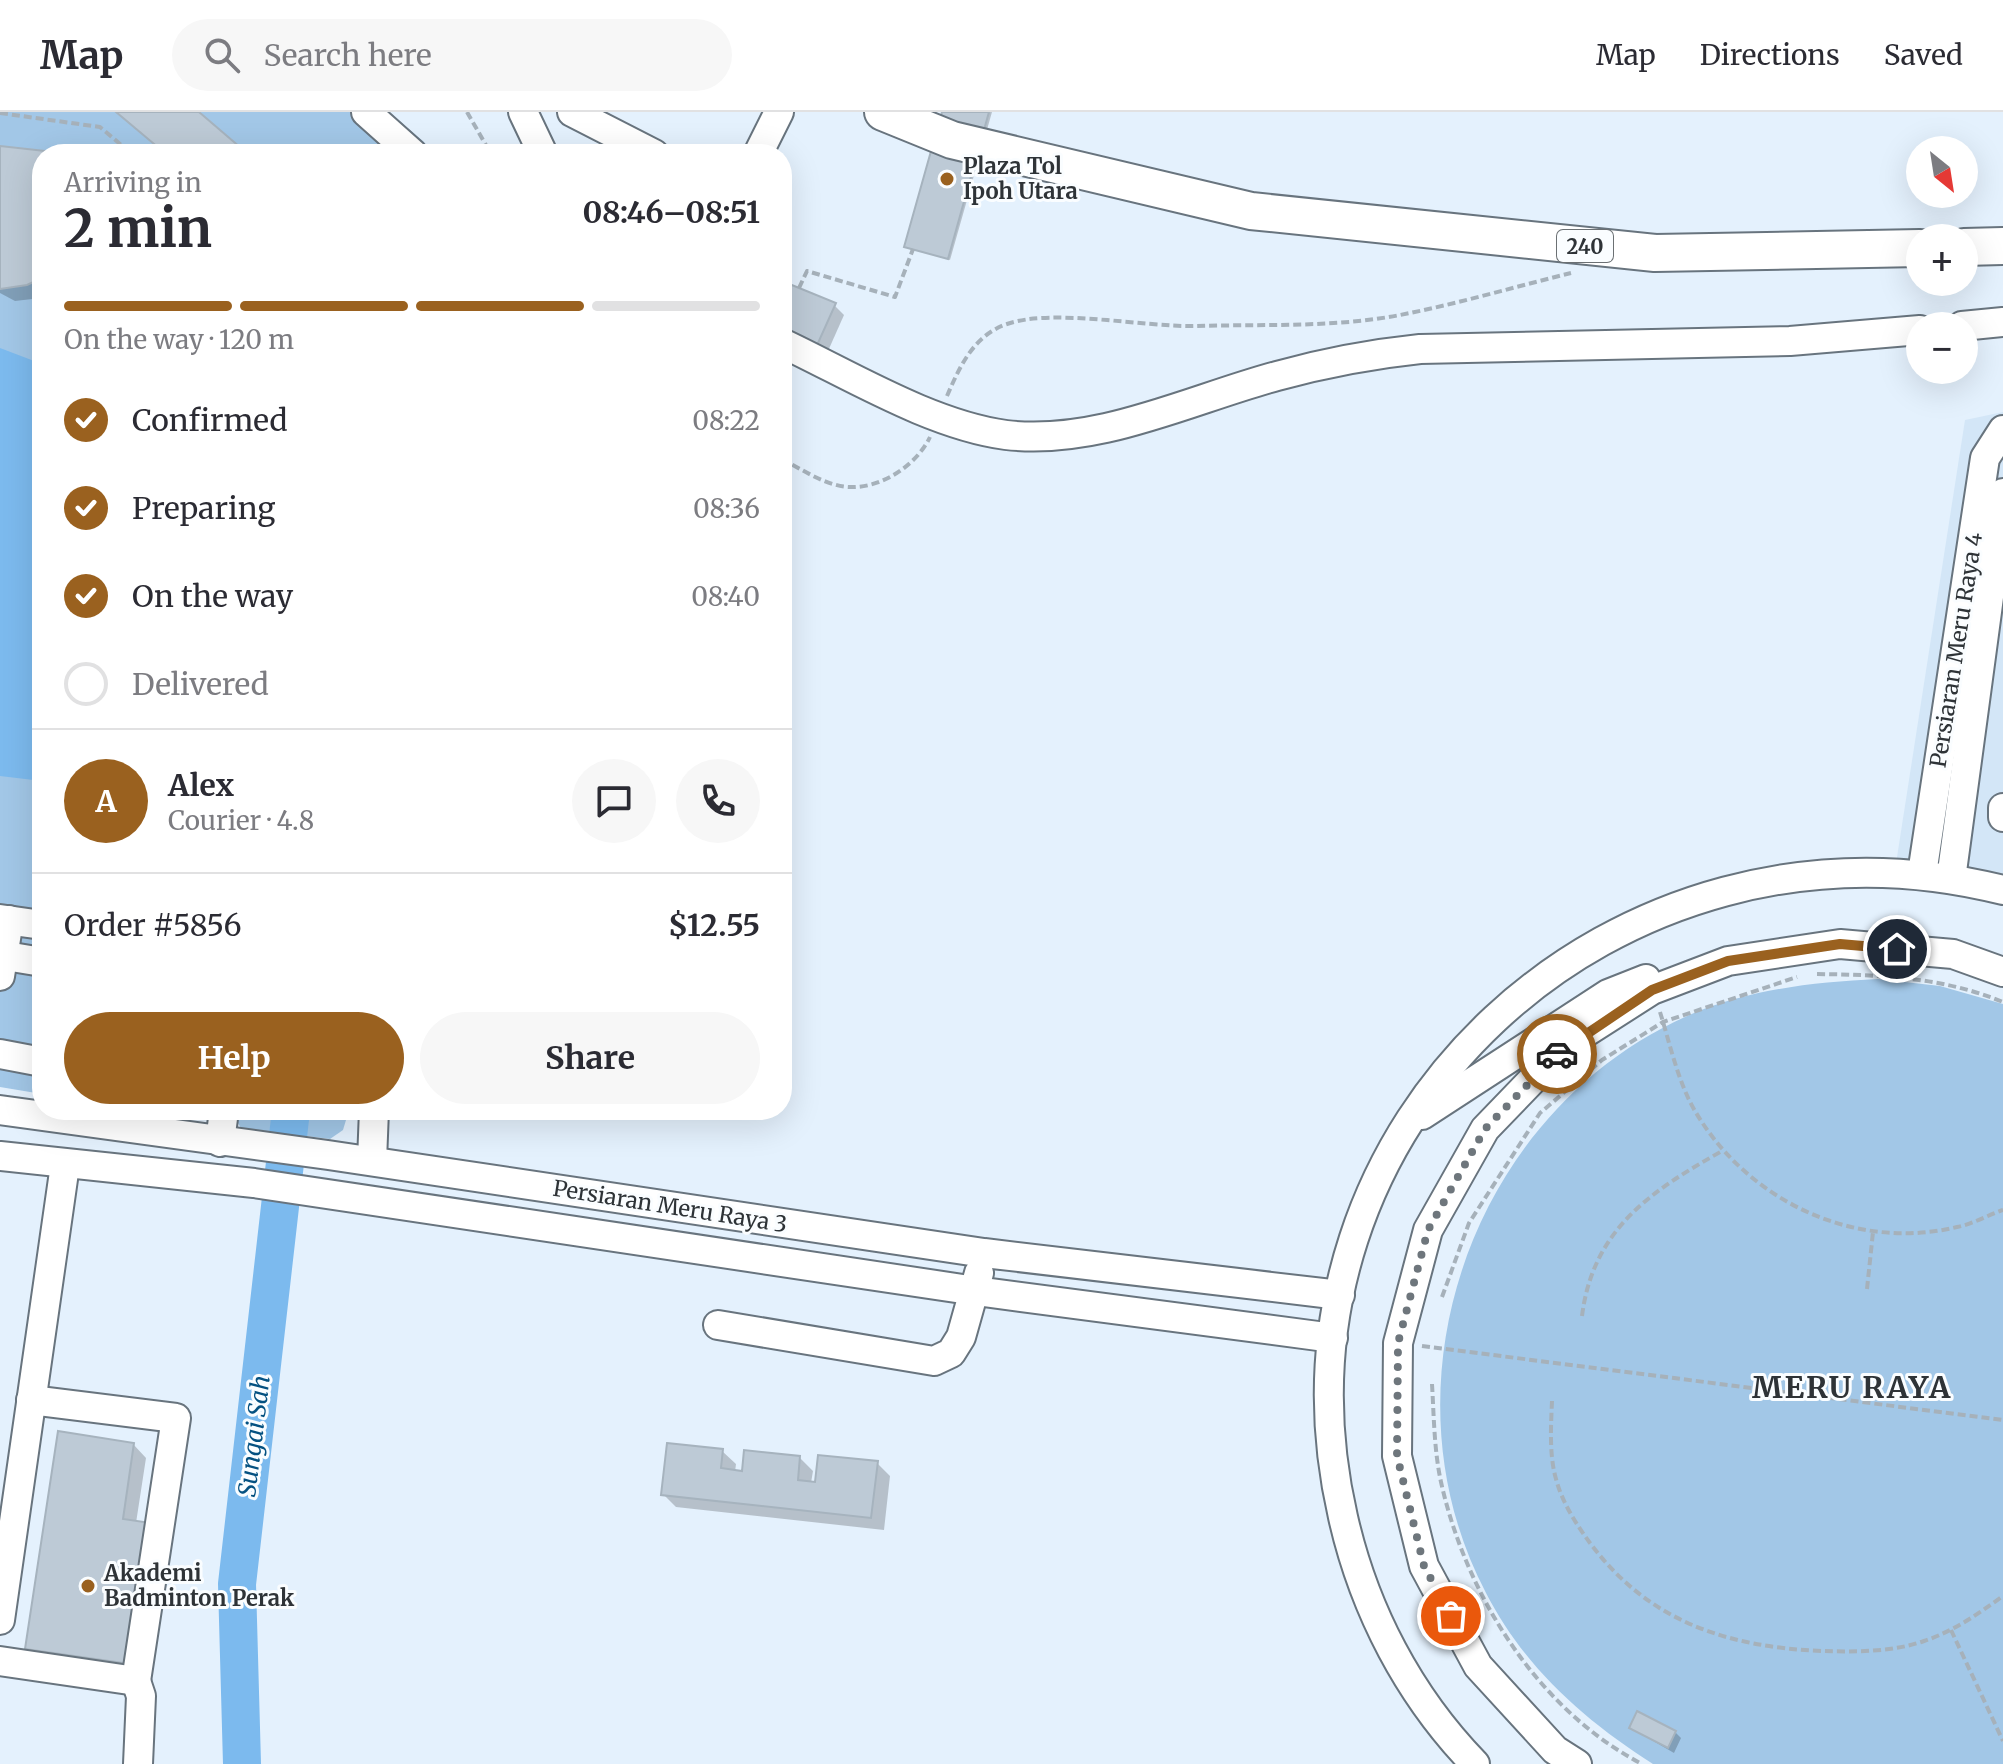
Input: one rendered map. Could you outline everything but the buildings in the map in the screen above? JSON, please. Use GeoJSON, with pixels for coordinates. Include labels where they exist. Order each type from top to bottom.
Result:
{"type":"FeatureCollection","features":[{"type":"Feature","properties":{"kind":"main road","name":"240"},"geometry":{"type":"LineString","coordinates":[[883,112],[952,140],[1251,211],[1655,253],[1906,248]]}},
{"type":"Feature","properties":{"kind":"main road"},"geometry":{"type":"LineString","coordinates":[[1978,247],[2003,246]]}},
{"type":"Feature","properties":{"kind":"street"},"geometry":{"type":"LineString","coordinates":[[366,112],[402,144]]}},
{"type":"Feature","properties":{"kind":"street"},"geometry":{"type":"LineString","coordinates":[[523,112],[538,144]]}},
{"type":"Feature","properties":{"kind":"street"},"geometry":{"type":"LineString","coordinates":[[572,112],[634,144]]}},
{"type":"Feature","properties":{"kind":"street"},"geometry":{"type":"LineString","coordinates":[[763,144],[779,112]]}},
{"type":"Feature","properties":{"kind":"street"},"geometry":{"type":"LineString","coordinates":[[1978,324],[2003,322]]}},
{"type":"Feature","properties":{"kind":"street"},"geometry":{"type":"LineString","coordinates":[[792,348],[939,417],[1006,435],[1042,436],[1137,419],[1276,376],[1380,353],[1420,349],[1790,341],[1906,331]]}},
{"type":"Feature","properties":{"kind":"street","name":"Persiaran Meru Raya 4"},"geometry":{"type":"LineString","coordinates":[[1922,874],[1985,458],[2003,430]]}},
{"type":"Feature","properties":{"kind":"street","name":"Persiaran Meru Raya 4"},"geometry":{"type":"LineString","coordinates":[[1951,879],[2003,493]]}},
{"type":"Feature","properties":{"kind":"street"},"geometry":{"type":"LineString","coordinates":[[2003,808],[2003,817]]}},
{"type":"Feature","properties":{"kind":"street"},"geometry":{"type":"LineString","coordinates":[[1475,1764],[1412,1686],[1377,1622],[1352,1554],[1335,1483],[1329,1411],[1333,1338],[1340,1295],[1367,1207],[1408,1124],[1452,1063],[1504,1009],[1564,962],[1629,925],[1699,897],[1772,879],[1846,871],[1922,874],[2003,890]]}},
{"type":"Feature","properties":{"kind":"street"},"geometry":{"type":"LineString","coordinates":[[32,923],[5,919],[1,962],[32,962]]}},
{"type":"Feature","properties":{"kind":"street"},"geometry":{"type":"LineString","coordinates":[[1408,1124],[1608,994],[1693,959],[1728,961],[1840,944],[1953,954],[2003,972]]}},
{"type":"Feature","properties":{"kind":"street"},"geometry":{"type":"LineString","coordinates":[[1577,1764],[1555,1750],[1478,1666],[1424,1566],[1397,1456],[1398,1343],[1428,1230],[1485,1129],[1566,1045],[1652,990],[1728,961]]}},
{"type":"Feature","properties":{"kind":"street"},"geometry":{"type":"LineString","coordinates":[[0,1054],[32,1060]]}},
{"type":"Feature","properties":{"kind":"street","name":"Persiaran Meru Raya 3"},"geometry":{"type":"LineString","coordinates":[[0,1110],[32,1115]]}},
{"type":"Feature","properties":{"kind":"street","name":"Persiaran Meru Raya 3"},"geometry":{"type":"LineString","coordinates":[[69,1120],[372,1161],[984,1253],[1340,1295]]}},
{"type":"Feature","properties":{"kind":"street"},"geometry":{"type":"LineString","coordinates":[[220,1142],[223,1120]]}},
{"type":"Feature","properties":{"kind":"street"},"geometry":{"type":"LineString","coordinates":[[372,1161],[374,1120]]}},
{"type":"Feature","properties":{"kind":"street","name":"Persiaran Meru Raya 3"},"geometry":{"type":"LineString","coordinates":[[0,1156],[254,1183],[976,1291],[1333,1338]]}},
{"type":"Feature","properties":{"kind":"street"},"geometry":{"type":"LineString","coordinates":[[0,1620],[65,1165]]}},
{"type":"Feature","properties":{"kind":"street"},"geometry":{"type":"LineString","coordinates":[[718,1325],[934,1361],[951,1353],[961,1337],[984,1253]]}},
{"type":"Feature","properties":{"kind":"street"},"geometry":{"type":"LineString","coordinates":[[31,1400],[176,1418],[136,1681],[141,1696],[138,1764]]}},
{"type":"Feature","properties":{"kind":"street"},"geometry":{"type":"LineString","coordinates":[[0,1661],[136,1681]]}},
{"type":"Feature","properties":{"kind":"path"},"geometry":{"type":"LineString","coordinates":[[467,112],[485,144]]}},
{"type":"Feature","properties":{"kind":"path"},"geometry":{"type":"LineString","coordinates":[[0,113],[100,127],[120,144]]}},
{"type":"Feature","properties":{"kind":"path"},"geometry":{"type":"LineString","coordinates":[[799,288],[807,271],[895,297],[913,249]]}},
{"type":"Feature","properties":{"kind":"path"},"geometry":{"type":"LineString","coordinates":[[792,464],[825,481],[852,487],[880,482],[905,468],[924,450],[973,347],[983,336],[1011,322],[1058,319],[1185,326],[1354,321],[1398,315],[1579,271]]}},
{"type":"Feature","properties":{"kind":"path"},"geometry":{"type":"LineString","coordinates":[[1442,1297],[1469,1223],[1540,1113],[1602,1060],[1663,1022],[1808,973],[1900,976],[1944,983],[2003,1002]]}},
{"type":"Feature","properties":{"kind":"path"},"geometry":{"type":"LineString","coordinates":[[1652,990],[1693,1108],[1722,1151],[1778,1197],[1820,1221],[1905,1233],[1957,1227],[2003,1210]]}},
{"type":"Feature","properties":{"kind":"path"},"geometry":{"type":"LineString","coordinates":[[1582,1316],[1585,1290],[1602,1246],[1640,1203],[1722,1151]]}},
{"type":"Feature","properties":{"kind":"path"},"geometry":{"type":"LineString","coordinates":[[1867,1289],[1874,1231]]}},
{"type":"Feature","properties":{"kind":"path"},"geometry":{"type":"LineString","coordinates":[[1398,1343],[2003,1420]]}},
{"type":"Feature","properties":{"kind":"path"},"geometry":{"type":"LineString","coordinates":[[1432,1384],[1442,1485],[1478,1586],[1508,1638],[1567,1711],[1642,1764]]}},
{"type":"Feature","properties":{"kind":"path"},"geometry":{"type":"LineString","coordinates":[[1552,1401],[1555,1478],[1574,1522],[1614,1575],[1672,1618],[1731,1639],[1785,1649],[1858,1652],[1922,1642],[1951,1630],[2003,1596]]}},
{"type":"Feature","properties":{"kind":"path"},"geometry":{"type":"LineString","coordinates":[[1951,1630],[2003,1742]]}},
{"type":"Feature","properties":{"kind":"shaded area"},"geometry":{"type":"Polygon","coordinates":[[[0,112],[389,112],[425,144],[32,144],[32,1092],[0,1087],[0,112]]]}},
{"type":"Feature","properties":{"kind":"shaded area"},"geometry":{"type":"Polygon","coordinates":[[[0,348],[32,360],[32,780],[0,776],[0,348]]]}},
{"type":"Feature","properties":{"kind":"shaded area"},"geometry":{"type":"Polygon","coordinates":[[[2003,412],[2003,889],[1895,870],[1965,420],[2003,412]]]}},
{"type":"Feature","properties":{"kind":"shaded area"},"geometry":{"type":"Polygon","coordinates":[[[1878,979],[1940,986],[2003,1004],[2003,1764],[1653,1764],[1580,1710],[1518,1645],[1486,1593],[1454,1511],[1441,1426],[1445,1341],[1466,1259],[1502,1182],[1553,1113],[1617,1056],[1694,1013],[1739,998],[1807,985],[1878,979]]]}},
{"type":"Feature","properties":{"kind":"shaded area"},"geometry":{"type":"Polygon","coordinates":[[[236,1120],[346,1120],[343,1130],[330,1139],[241,1128],[236,1120]]]}},
{"type":"Feature","properties":{"kind":"waterway","name":"Sungai Sah"},"geometry":{"type":"LineString","coordinates":[[242,1764],[237,1584],[290,1120]]}},
{"type":"Feature","properties":{"kind":"way so far"},"geometry":{"type":"LineString","coordinates":[[1451,1616],[1424,1566],[1397,1456],[1398,1343],[1428,1230],[1485,1129],[1557,1054]]}},
{"type":"Feature","properties":{"kind":"place","name":"Plaza Tol Ipoh Utara"},"geometry":{"type":"Point","coordinates":[947,179]}},
{"type":"Feature","properties":{"kind":"place","name":"Akademi Badminton Perak"},"geometry":{"type":"Point","coordinates":[88,1586]}},
{"type":"Feature","properties":{"kind":"district","name":"MERU RAYA"},"geometry":{"type":"Point","coordinates":[1852,1387]}},
{"type":"Feature","properties":{"kind":"route"},"geometry":{"type":"LineString","coordinates":[[1557,1054],[1566,1045],[1652,990],[1728,961],[1840,944],[1897,949]]}}]}
